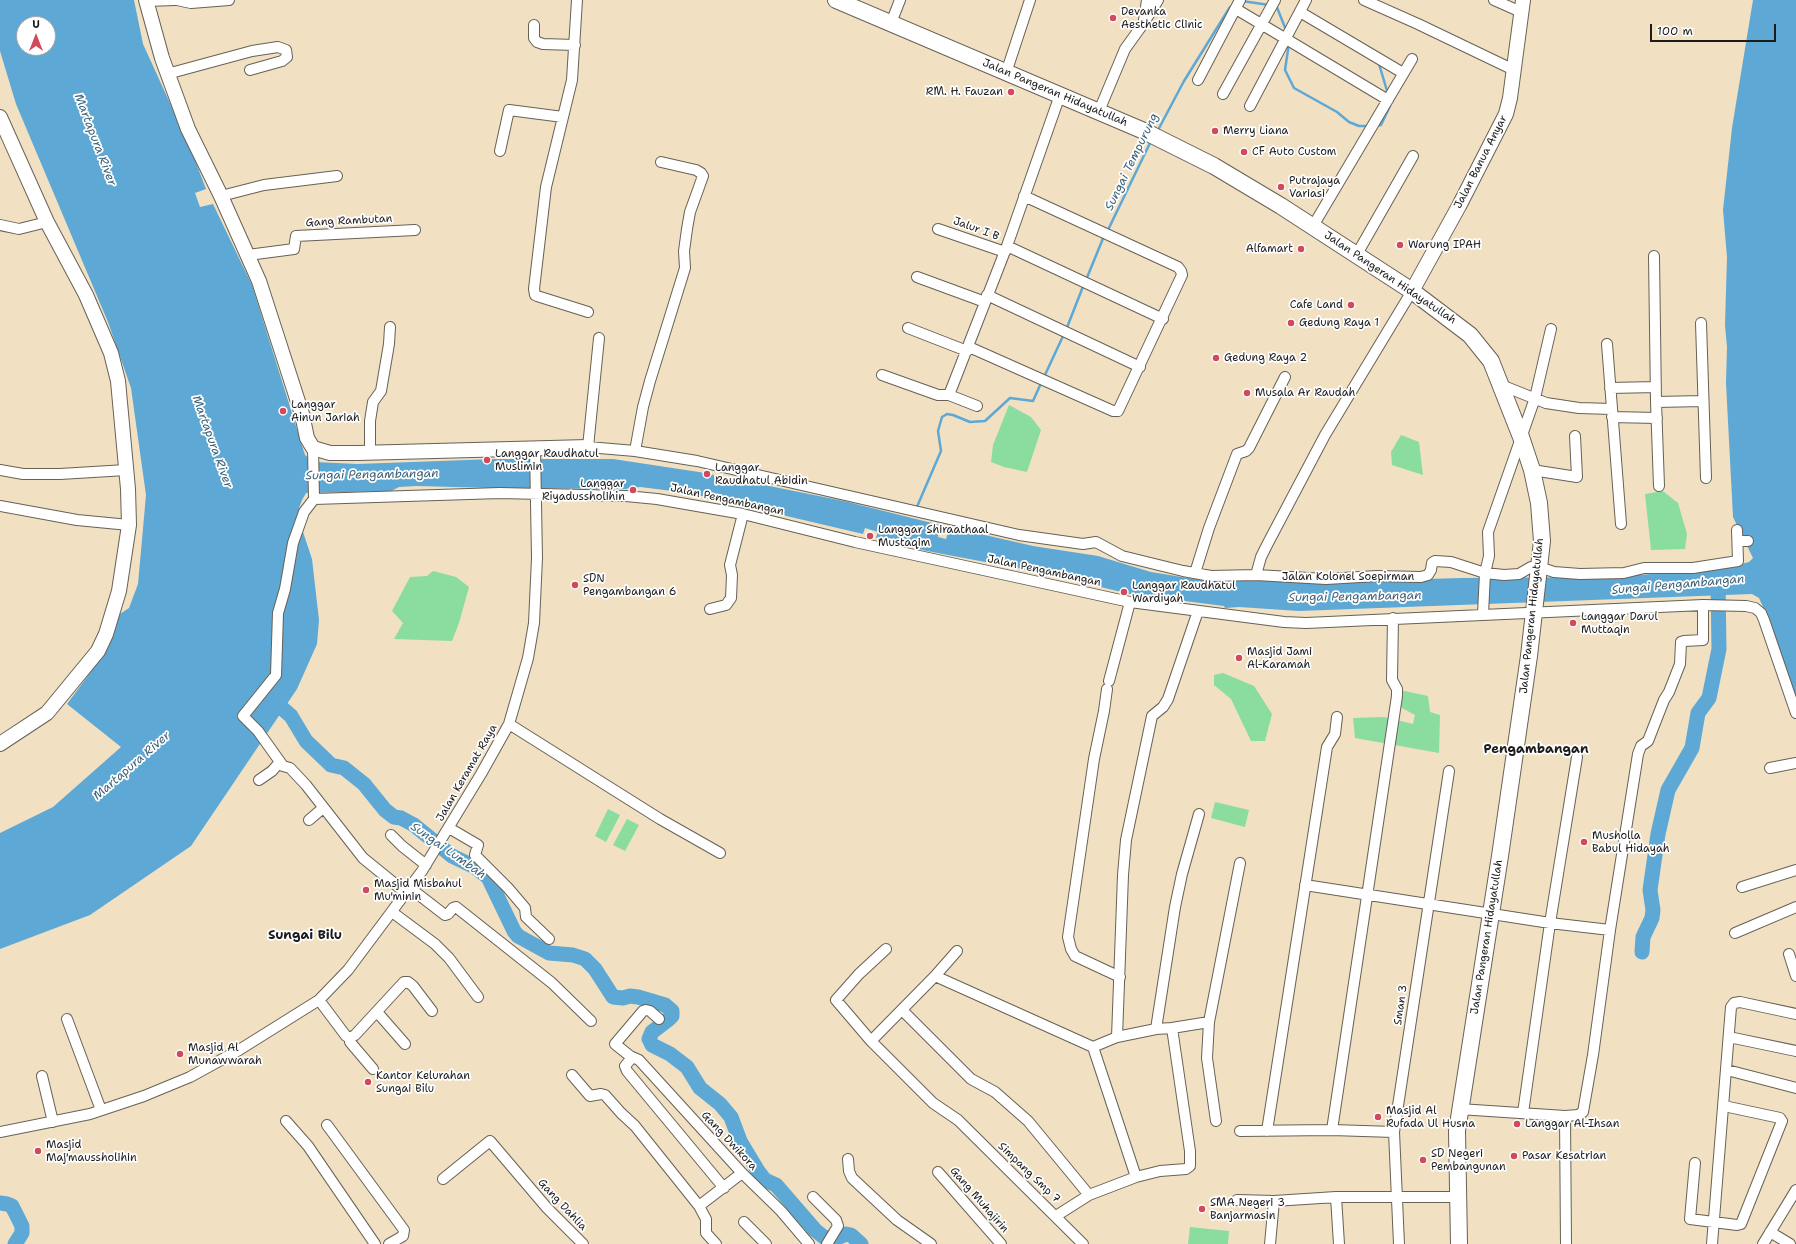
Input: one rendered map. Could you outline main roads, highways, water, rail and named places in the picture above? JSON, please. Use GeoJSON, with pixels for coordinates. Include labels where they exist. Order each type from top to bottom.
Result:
{"type":"FeatureCollection","features":[{"type":"Feature","properties":{"kind":"main road","name":"Jalan Pangeran Hidayatullah"},"geometry":{"type":"LineString","coordinates":[[836,0],[1099,111],[1144,131],[1214,166],[1313,226],[1412,291],[1477,341],[1491,362],[1521,437],[1532,470],[1539,503],[1542,541],[1501,848],[1459,1109],[1457,1131],[1459,1244]]}},
{"type":"Feature","properties":{"kind":"water"},"geometry":{"type":"Polygon","coordinates":[[[0,0],[134,0],[143,44],[190,147],[206,189],[195,193],[200,207],[213,204],[252,285],[305,455],[314,462],[357,464],[495,459],[613,459],[699,472],[844,501],[940,525],[938,537],[946,539],[950,527],[1033,546],[1098,556],[1151,572],[1194,579],[1322,582],[1462,578],[1611,577],[1706,570],[1749,562],[1753,558],[1733,517],[1726,383],[1727,347],[1725,325],[1727,257],[1723,210],[1732,128],[1753,0],[1796,0],[1796,703],[1764,609],[1759,598],[1752,594],[1299,611],[1239,607],[1225,608],[1224,606],[1130,594],[1033,571],[927,551],[876,538],[878,532],[865,528],[863,534],[689,493],[640,487],[625,489],[417,486],[399,487],[391,491],[306,493],[299,508],[299,520],[312,559],[319,620],[317,644],[297,689],[191,846],[90,915],[0,949],[0,833],[53,807],[121,747],[67,704],[107,650],[120,614],[129,608],[138,584],[146,495],[131,388],[108,322],[16,104],[0,51],[0,0]]]}},
{"type":"Feature","properties":{"kind":"waterway","name":"Sungai Tempurung"},"geometry":{"type":"LineString","coordinates":[[1242,1],[1269,5]]}},
{"type":"Feature","properties":{"kind":"waterway","name":"Sungai Tempurung"},"geometry":{"type":"LineString","coordinates":[[1157,132],[1184,81],[1230,7],[1234,5]]}},
{"type":"Feature","properties":{"kind":"waterway","name":"Sungai Tempurung"},"geometry":{"type":"LineString","coordinates":[[1276,5],[1286,30]]}},
{"type":"Feature","properties":{"kind":"waterway","name":"Sungai Tempurung"},"geometry":{"type":"LineString","coordinates":[[1289,43],[1285,70],[1294,88],[1337,112],[1349,122],[1359,126],[1368,126]]}},
{"type":"Feature","properties":{"kind":"waterway","name":"Sungai Tempurung"},"geometry":{"type":"LineString","coordinates":[[1379,64],[1388,94]]}},
{"type":"Feature","properties":{"kind":"waterway","name":"Sungai Tempurung"},"geometry":{"type":"LineString","coordinates":[[1375,126],[1381,125],[1390,106]]}},
{"type":"Feature","properties":{"kind":"waterway","name":"Sungai Tempurung"},"geometry":{"type":"LineString","coordinates":[[1107,232],[1151,141]]}},
{"type":"Feature","properties":{"kind":"waterway","name":"Sungai Tempurung"},"geometry":{"type":"LineString","coordinates":[[1086,280],[1104,236]]}},
{"type":"Feature","properties":{"kind":"waterway","name":"Sungai Tempurung"},"geometry":{"type":"LineString","coordinates":[[1066,330],[1084,284]]}},
{"type":"Feature","properties":{"kind":"waterway","name":"Sungai Tempurung"},"geometry":{"type":"LineString","coordinates":[[1044,377],[1064,334]]}},
{"type":"Feature","properties":{"kind":"waterway","name":"Sungai Tempurung"},"geometry":{"type":"LineString","coordinates":[[916,509],[941,451],[938,431],[942,417],[947,414],[970,422],[985,421],[1010,398],[1033,401],[1042,381]]}},
{"type":"Feature","properties":{"kind":"waterway","name":"Sungai Pengambangan"},"geometry":{"type":"LineString","coordinates":[[1642,952],[1643,937],[1652,918],[1653,910],[1650,890],[1658,834],[1668,790],[1692,748],[1698,713],[1709,698],[1719,649],[1718,583]]}},
{"type":"Feature","properties":{"kind":"waterway","name":"Sungai Lumbah"},"geometry":{"type":"LineString","coordinates":[[268,696],[291,716],[306,741],[331,765],[344,768],[364,784],[385,810],[394,817],[401,818],[414,825],[452,856],[475,867],[488,877],[514,931],[518,936],[549,953],[573,955],[585,959],[595,969],[613,997],[638,997],[665,1005],[672,1011],[672,1016],[652,1032],[649,1039],[652,1045],[670,1054],[687,1067],[700,1088],[720,1104],[731,1117],[740,1141],[758,1171],[765,1180],[776,1185],[815,1230],[825,1238],[839,1237],[846,1234],[851,1235],[861,1244]]}},
{"type":"Feature","properties":{"kind":"waterway","name":"Sungai Bilu"},"geometry":{"type":"LineString","coordinates":[[0,1203],[12,1206],[22,1226],[22,1233],[15,1244]]}},
{"type":"Feature","properties":{"kind":"place","name":"Devanka Aesthetic Clinic"},"geometry":{"type":"Point","coordinates":[1113,18]}},
{"type":"Feature","properties":{"kind":"place","name":"RM. H. Fauzan"},"geometry":{"type":"Point","coordinates":[1011,92]}},
{"type":"Feature","properties":{"kind":"place","name":"Merry Liana"},"geometry":{"type":"Point","coordinates":[1215,131]}},
{"type":"Feature","properties":{"kind":"place","name":"CF Auto Custom"},"geometry":{"type":"Point","coordinates":[1244,152]}},
{"type":"Feature","properties":{"kind":"place","name":"Putrajaya Variasi"},"geometry":{"type":"Point","coordinates":[1281,187]}},
{"type":"Feature","properties":{"kind":"place","name":"Warung IPAH"},"geometry":{"type":"Point","coordinates":[1400,245]}},
{"type":"Feature","properties":{"kind":"place","name":"Alfamart"},"geometry":{"type":"Point","coordinates":[1301,249]}},
{"type":"Feature","properties":{"kind":"place","name":"Cafe Land"},"geometry":{"type":"Point","coordinates":[1351,305]}},
{"type":"Feature","properties":{"kind":"place","name":"Gedung Raya 1"},"geometry":{"type":"Point","coordinates":[1291,323]}},
{"type":"Feature","properties":{"kind":"place","name":"Gedung Raya 2"},"geometry":{"type":"Point","coordinates":[1216,358]}},
{"type":"Feature","properties":{"kind":"place","name":"Musala Ar Raudah"},"geometry":{"type":"Point","coordinates":[1247,393]}},
{"type":"Feature","properties":{"kind":"place","name":"Langgar Ainun Jariah"},"geometry":{"type":"Point","coordinates":[283,411]}},
{"type":"Feature","properties":{"kind":"place","name":"Langgar Raudhatul Muslimin"},"geometry":{"type":"Point","coordinates":[487,460]}},
{"type":"Feature","properties":{"kind":"place","name":"Langgar Raudhatul Abidin"},"geometry":{"type":"Point","coordinates":[707,474]}},
{"type":"Feature","properties":{"kind":"place","name":"Langgar Riyadussholihin"},"geometry":{"type":"Point","coordinates":[633,490]}},
{"type":"Feature","properties":{"kind":"place","name":"Langgar Shiraathaal Mustaqim"},"geometry":{"type":"Point","coordinates":[870,536]}},
{"type":"Feature","properties":{"kind":"place","name":"SDN Pengambangan 6"},"geometry":{"type":"Point","coordinates":[575,585]}},
{"type":"Feature","properties":{"kind":"place","name":"Langgar Raudhatul Wardiyah"},"geometry":{"type":"Point","coordinates":[1124,592]}},
{"type":"Feature","properties":{"kind":"place","name":"Langgar Darul Muttaqin"},"geometry":{"type":"Point","coordinates":[1573,623]}},
{"type":"Feature","properties":{"kind":"place","name":"Masjid Jami Al-Karamah"},"geometry":{"type":"Point","coordinates":[1239,658]}},
{"type":"Feature","properties":{"kind":"place","name":"Musholla Babul Hidayah"},"geometry":{"type":"Point","coordinates":[1584,842]}},
{"type":"Feature","properties":{"kind":"place","name":"Masjid Misbahul Mu'minin"},"geometry":{"type":"Point","coordinates":[366,890]}},
{"type":"Feature","properties":{"kind":"place","name":"Masjid Al Munawwarah"},"geometry":{"type":"Point","coordinates":[180,1054]}},
{"type":"Feature","properties":{"kind":"place","name":"Kantor Kelurahan Sungai Bilu"},"geometry":{"type":"Point","coordinates":[368,1082]}},
{"type":"Feature","properties":{"kind":"place","name":"Masjid Al Rufada Ul Husna"},"geometry":{"type":"Point","coordinates":[1378,1117]}},
{"type":"Feature","properties":{"kind":"place","name":"Langgar Al-Ihsan"},"geometry":{"type":"Point","coordinates":[1517,1124]}},
{"type":"Feature","properties":{"kind":"place","name":"Masjid Maj'maussholihin"},"geometry":{"type":"Point","coordinates":[38,1151]}},
{"type":"Feature","properties":{"kind":"place","name":"Pasar Kesatrian"},"geometry":{"type":"Point","coordinates":[1514,1156]}},
{"type":"Feature","properties":{"kind":"place","name":"SD Negeri Pembangunan"},"geometry":{"type":"Point","coordinates":[1423,1160]}},
{"type":"Feature","properties":{"kind":"place","name":"SMA Negeri 3 Banjarmasin"},"geometry":{"type":"Point","coordinates":[1202,1209]}},
{"type":"Feature","properties":{"kind":"district","name":"Pengambangan"},"geometry":{"type":"Point","coordinates":[1536,750]}},
{"type":"Feature","properties":{"kind":"district","name":"Sungai Bilu"},"geometry":{"type":"Point","coordinates":[305,936]}},
{"type":"Feature","properties":{"kind":"water label","name":"Martapura River"},"geometry":{"type":"Point","coordinates":[95,140]}},
{"type":"Feature","properties":{"kind":"water label","name":"Martapura River"},"geometry":{"type":"Point","coordinates":[212,442]}},
{"type":"Feature","properties":{"kind":"water label","name":"Martapura River"},"geometry":{"type":"Point","coordinates":[132,766]}}]}
